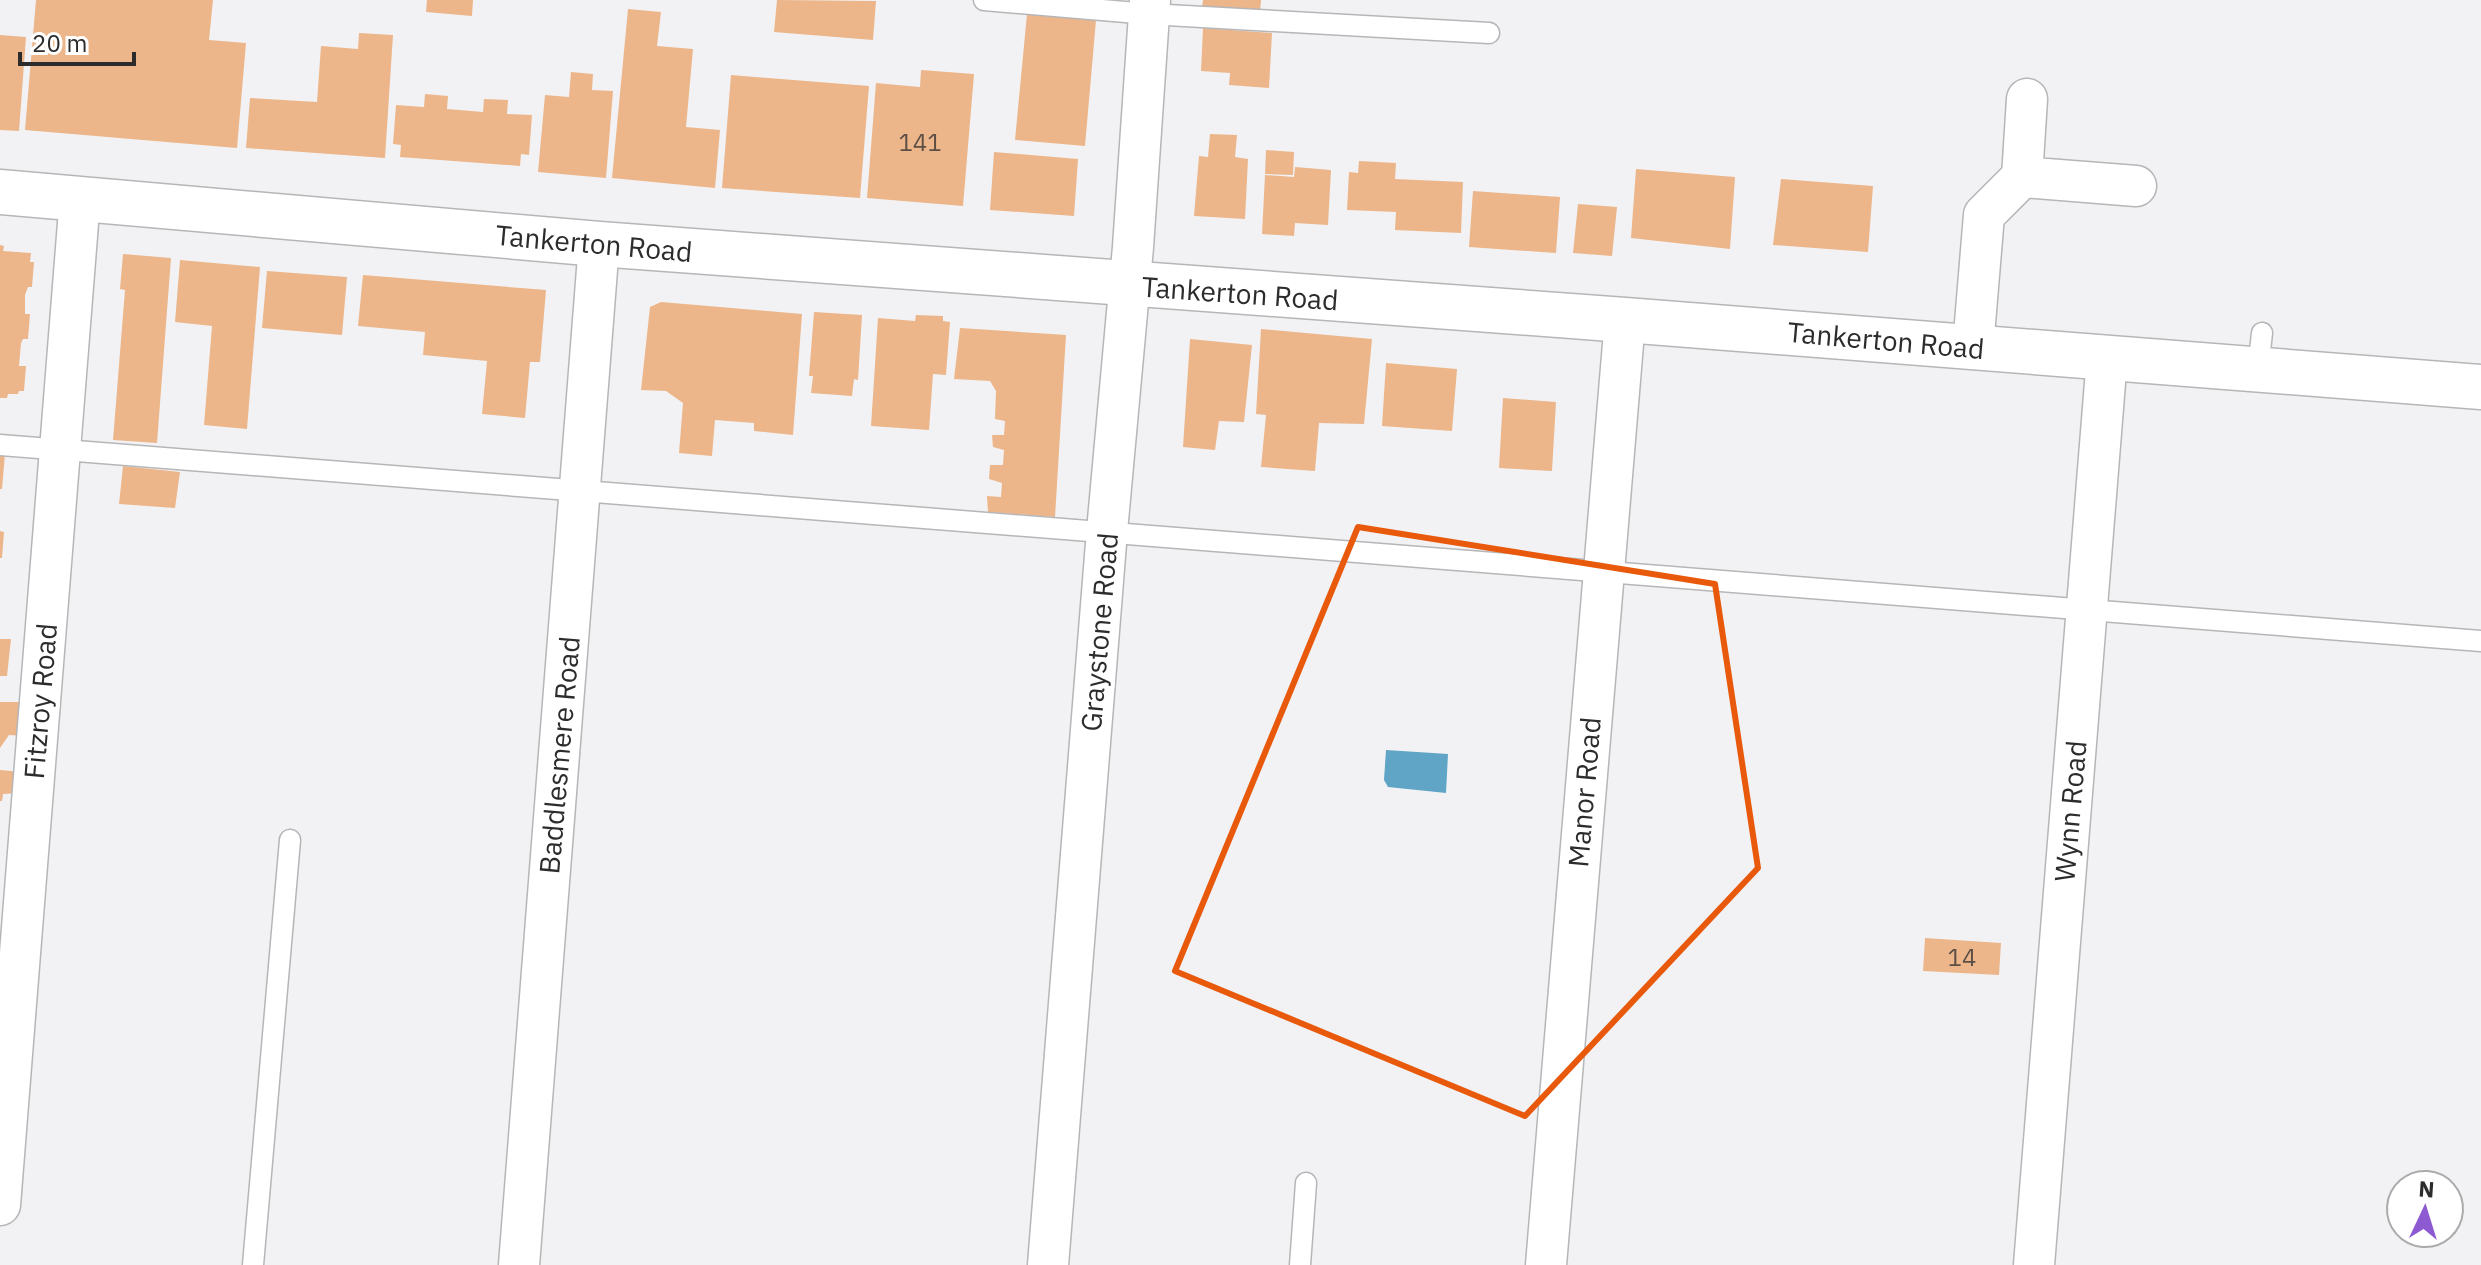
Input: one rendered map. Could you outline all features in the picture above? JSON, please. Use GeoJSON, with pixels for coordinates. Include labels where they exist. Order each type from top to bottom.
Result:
{"type":"FeatureCollection","features":[{"type":"Feature","properties":{"kind":"main road","name":"Tankerton Road"},"geometry":{"type":"LineString","coordinates":[[0,192],[599,244],[2107,358],[2260,351],[2481,387]]}},
{"type":"Feature","properties":{"kind":"street","name":"Graystone Road"},"geometry":{"type":"LineString","coordinates":[[1048,1265],[1130,284],[1149,7]]}},
{"type":"Feature","properties":{"kind":"street"},"geometry":{"type":"LineString","coordinates":[[1973,347],[1984,215],[2022,177],[2027,99]]}},
{"type":"Feature","properties":{"kind":"street"},"geometry":{"type":"LineString","coordinates":[[2022,177],[2136,186]]}},
{"type":"Feature","properties":{"kind":"street","name":"Fitzroy Road"},"geometry":{"type":"LineString","coordinates":[[0,1205],[80,198]]}},
{"type":"Feature","properties":{"kind":"street","name":"Baddlesmere Road"},"geometry":{"type":"LineString","coordinates":[[519,1265],[599,244]]}},
{"type":"Feature","properties":{"kind":"street","name":"Manor Road"},"geometry":{"type":"LineString","coordinates":[[1546,1265],[1625,320]]}},
{"type":"Feature","properties":{"kind":"street","name":"Wynn Road"},"geometry":{"type":"LineString","coordinates":[[2034,1265],[2107,358]]}},
{"type":"Feature","properties":{"kind":"lane"},"geometry":{"type":"LineString","coordinates":[[984,0],[1149,7],[1489,33]]}},
{"type":"Feature","properties":{"kind":"lane"},"geometry":{"type":"LineString","coordinates":[[0,445],[2481,641]]}},
{"type":"Feature","properties":{"kind":"lane"},"geometry":{"type":"LineString","coordinates":[[253,1265],[290,840]]}},
{"type":"Feature","properties":{"kind":"lane"},"geometry":{"type":"LineString","coordinates":[[1300,1265],[1306,1183]]}},
{"type":"Feature","properties":{"kind":"highlighted area"},"geometry":{"type":"Polygon","coordinates":[[[1358,527],[1715,584],[1758,868],[1525,1116],[1175,971],[1358,527]]]}},
{"type":"Feature","properties":{"kind":"water"},"geometry":{"type":"Polygon","coordinates":[[[1386,750],[1448,754],[1446,793],[1388,787],[1384,780],[1386,750]]]}},
{"type":"Feature","properties":{"kind":"building"},"geometry":{"type":"Polygon","coordinates":[[[36,0],[213,0],[209,40],[246,43],[237,148],[25,130],[36,0]]]}},
{"type":"Feature","properties":{"kind":"building"},"geometry":{"type":"Polygon","coordinates":[[[427,0],[473,0],[472,16],[426,12],[427,0]]]}},
{"type":"Feature","properties":{"kind":"building"},"geometry":{"type":"Polygon","coordinates":[[[777,0],[876,1],[873,40],[774,32],[777,0]]]}},
{"type":"Feature","properties":{"kind":"building"},"geometry":{"type":"Polygon","coordinates":[[[1203,0],[1261,0],[1260,12],[1202,8],[1203,0]]]}},
{"type":"Feature","properties":{"kind":"building"},"geometry":{"type":"Polygon","coordinates":[[[628,9],[661,12],[657,46],[693,49],[686,127],[720,130],[715,188],[612,178],[628,9]]]}},
{"type":"Feature","properties":{"kind":"building"},"geometry":{"type":"Polygon","coordinates":[[[1027,14],[1096,20],[1085,146],[1015,140],[1027,14]]]}},
{"type":"Feature","properties":{"kind":"building"},"geometry":{"type":"Polygon","coordinates":[[[1203,28],[1272,33],[1269,88],[1229,85],[1230,73],[1201,71],[1203,28]]]}},
{"type":"Feature","properties":{"kind":"building"},"geometry":{"type":"Polygon","coordinates":[[[359,33],[393,35],[385,158],[246,148],[250,98],[317,102],[321,46],[358,49],[359,33]]]}},
{"type":"Feature","properties":{"kind":"building"},"geometry":{"type":"Polygon","coordinates":[[[0,35],[26,37],[19,131],[0,130],[0,35]]]}},
{"type":"Feature","properties":{"kind":"building"},"geometry":{"type":"Polygon","coordinates":[[[921,70],[974,74],[963,206],[867,198],[876,83],[920,87],[921,70]]]}},
{"type":"Feature","properties":{"kind":"building"},"geometry":{"type":"Polygon","coordinates":[[[571,72],[593,74],[592,90],[613,91],[606,178],[538,172],[545,95],[569,97],[571,72]]]}},
{"type":"Feature","properties":{"kind":"building"},"geometry":{"type":"Polygon","coordinates":[[[731,75],[869,86],[860,198],[722,188],[731,75]]]}},
{"type":"Feature","properties":{"kind":"building"},"geometry":{"type":"Polygon","coordinates":[[[425,94],[448,96],[447,109],[483,112],[484,99],[508,100],[507,114],[532,115],[529,155],[521,154],[520,166],[400,157],[401,145],[393,144],[396,105],[424,107],[425,94]]]}},
{"type":"Feature","properties":{"kind":"building"},"geometry":{"type":"Polygon","coordinates":[[[1210,134],[1237,135],[1235,157],[1248,159],[1245,219],[1194,216],[1199,156],[1208,157],[1210,134]]]}},
{"type":"Feature","properties":{"kind":"building"},"geometry":{"type":"Polygon","coordinates":[[[1266,150],[1294,152],[1293,175],[1265,174],[1266,150]]]}},
{"type":"Feature","properties":{"kind":"building"},"geometry":{"type":"Polygon","coordinates":[[[994,152],[1078,159],[1074,216],[990,210],[994,152]]]}},
{"type":"Feature","properties":{"kind":"building"},"geometry":{"type":"Polygon","coordinates":[[[1359,161],[1396,163],[1395,179],[1463,182],[1461,233],[1395,230],[1396,212],[1347,210],[1349,172],[1358,173],[1359,161]]]}},
{"type":"Feature","properties":{"kind":"building"},"geometry":{"type":"Polygon","coordinates":[[[1295,167],[1331,170],[1328,225],[1295,223],[1294,236],[1262,234],[1265,175],[1294,177],[1295,167]]]}},
{"type":"Feature","properties":{"kind":"building"},"geometry":{"type":"Polygon","coordinates":[[[1636,169],[1735,177],[1730,249],[1631,238],[1636,169]]]}},
{"type":"Feature","properties":{"kind":"building"},"geometry":{"type":"Polygon","coordinates":[[[1781,179],[1873,186],[1868,252],[1773,245],[1781,179]]]}},
{"type":"Feature","properties":{"kind":"building"},"geometry":{"type":"Polygon","coordinates":[[[1473,191],[1560,197],[1556,253],[1469,247],[1473,191]]]}},
{"type":"Feature","properties":{"kind":"building"},"geometry":{"type":"Polygon","coordinates":[[[1578,204],[1617,207],[1612,256],[1573,253],[1578,204]]]}},
{"type":"Feature","properties":{"kind":"building"},"geometry":{"type":"Polygon","coordinates":[[[0,245],[4,246],[3,251],[31,253],[30,262],[34,262],[32,287],[28,287],[25,295],[25,314],[30,314],[28,339],[23,339],[21,343],[19,366],[26,366],[24,391],[8,394],[7,398],[0,398],[0,245]]]}},
{"type":"Feature","properties":{"kind":"building"},"geometry":{"type":"Polygon","coordinates":[[[123,254],[171,258],[157,443],[113,440],[125,290],[120,289],[123,254]]]}},
{"type":"Feature","properties":{"kind":"building"},"geometry":{"type":"Polygon","coordinates":[[[180,260],[260,267],[247,429],[204,425],[212,326],[175,322],[180,260]]]}},
{"type":"Feature","properties":{"kind":"building"},"geometry":{"type":"Polygon","coordinates":[[[267,271],[347,277],[342,335],[262,328],[267,271]]]}},
{"type":"Feature","properties":{"kind":"building"},"geometry":{"type":"Polygon","coordinates":[[[363,275],[546,290],[540,362],[530,362],[525,418],[482,414],[487,361],[423,355],[425,332],[358,326],[363,275]]]}},
{"type":"Feature","properties":{"kind":"building"},"geometry":{"type":"Polygon","coordinates":[[[661,302],[802,314],[793,435],[754,431],[754,423],[715,420],[712,456],[679,453],[683,403],[666,391],[641,390],[650,307],[661,302]]]}},
{"type":"Feature","properties":{"kind":"building"},"geometry":{"type":"Polygon","coordinates":[[[814,312],[862,315],[858,380],[854,379],[852,396],[811,393],[813,376],[809,376],[814,312]]]}},
{"type":"Feature","properties":{"kind":"building"},"geometry":{"type":"Polygon","coordinates":[[[916,315],[943,316],[943,321],[950,322],[946,375],[933,374],[929,430],[871,426],[878,318],[915,321],[916,315]]]}},
{"type":"Feature","properties":{"kind":"building"},"geometry":{"type":"Polygon","coordinates":[[[960,328],[1066,335],[1055,517],[988,512],[987,496],[1001,497],[1002,483],[989,479],[990,465],[1003,465],[1004,450],[993,447],[992,435],[1004,435],[1005,421],[995,419],[996,391],[990,381],[954,379],[960,328]]]}},
{"type":"Feature","properties":{"kind":"building"},"geometry":{"type":"Polygon","coordinates":[[[1261,329],[1372,339],[1364,424],[1319,423],[1315,471],[1261,467],[1266,415],[1256,414],[1261,329]]]}},
{"type":"Feature","properties":{"kind":"building"},"geometry":{"type":"Polygon","coordinates":[[[1190,339],[1252,345],[1244,422],[1219,421],[1215,450],[1183,447],[1190,339]]]}},
{"type":"Feature","properties":{"kind":"building"},"geometry":{"type":"Polygon","coordinates":[[[1386,363],[1457,369],[1452,431],[1382,426],[1386,363]]]}},
{"type":"Feature","properties":{"kind":"building"},"geometry":{"type":"Polygon","coordinates":[[[1503,398],[1556,402],[1552,471],[1499,468],[1503,398]]]}},
{"type":"Feature","properties":{"kind":"building"},"geometry":{"type":"Polygon","coordinates":[[[0,453],[5,453],[2,489],[0,489],[0,453]]]}},
{"type":"Feature","properties":{"kind":"building"},"geometry":{"type":"Polygon","coordinates":[[[123,466],[180,472],[175,508],[119,504],[123,466]]]}},
{"type":"Feature","properties":{"kind":"building"},"geometry":{"type":"Polygon","coordinates":[[[0,531],[4,532],[2,558],[0,558],[0,531]]]}},
{"type":"Feature","properties":{"kind":"building"},"geometry":{"type":"Polygon","coordinates":[[[0,639],[11,639],[7,676],[0,676],[0,639]]]}},
{"type":"Feature","properties":{"kind":"building"},"geometry":{"type":"Polygon","coordinates":[[[0,702],[25,702],[24,736],[9,735],[0,748],[0,702]]]}},
{"type":"Feature","properties":{"kind":"building"},"geometry":{"type":"Polygon","coordinates":[[[0,770],[22,772],[20,793],[3,794],[2,801],[0,801],[0,770]]]}},
{"type":"Feature","properties":{"kind":"building"},"geometry":{"type":"Polygon","coordinates":[[[1925,938],[2001,943],[1999,975],[1923,971],[1925,938]]]}}]}
